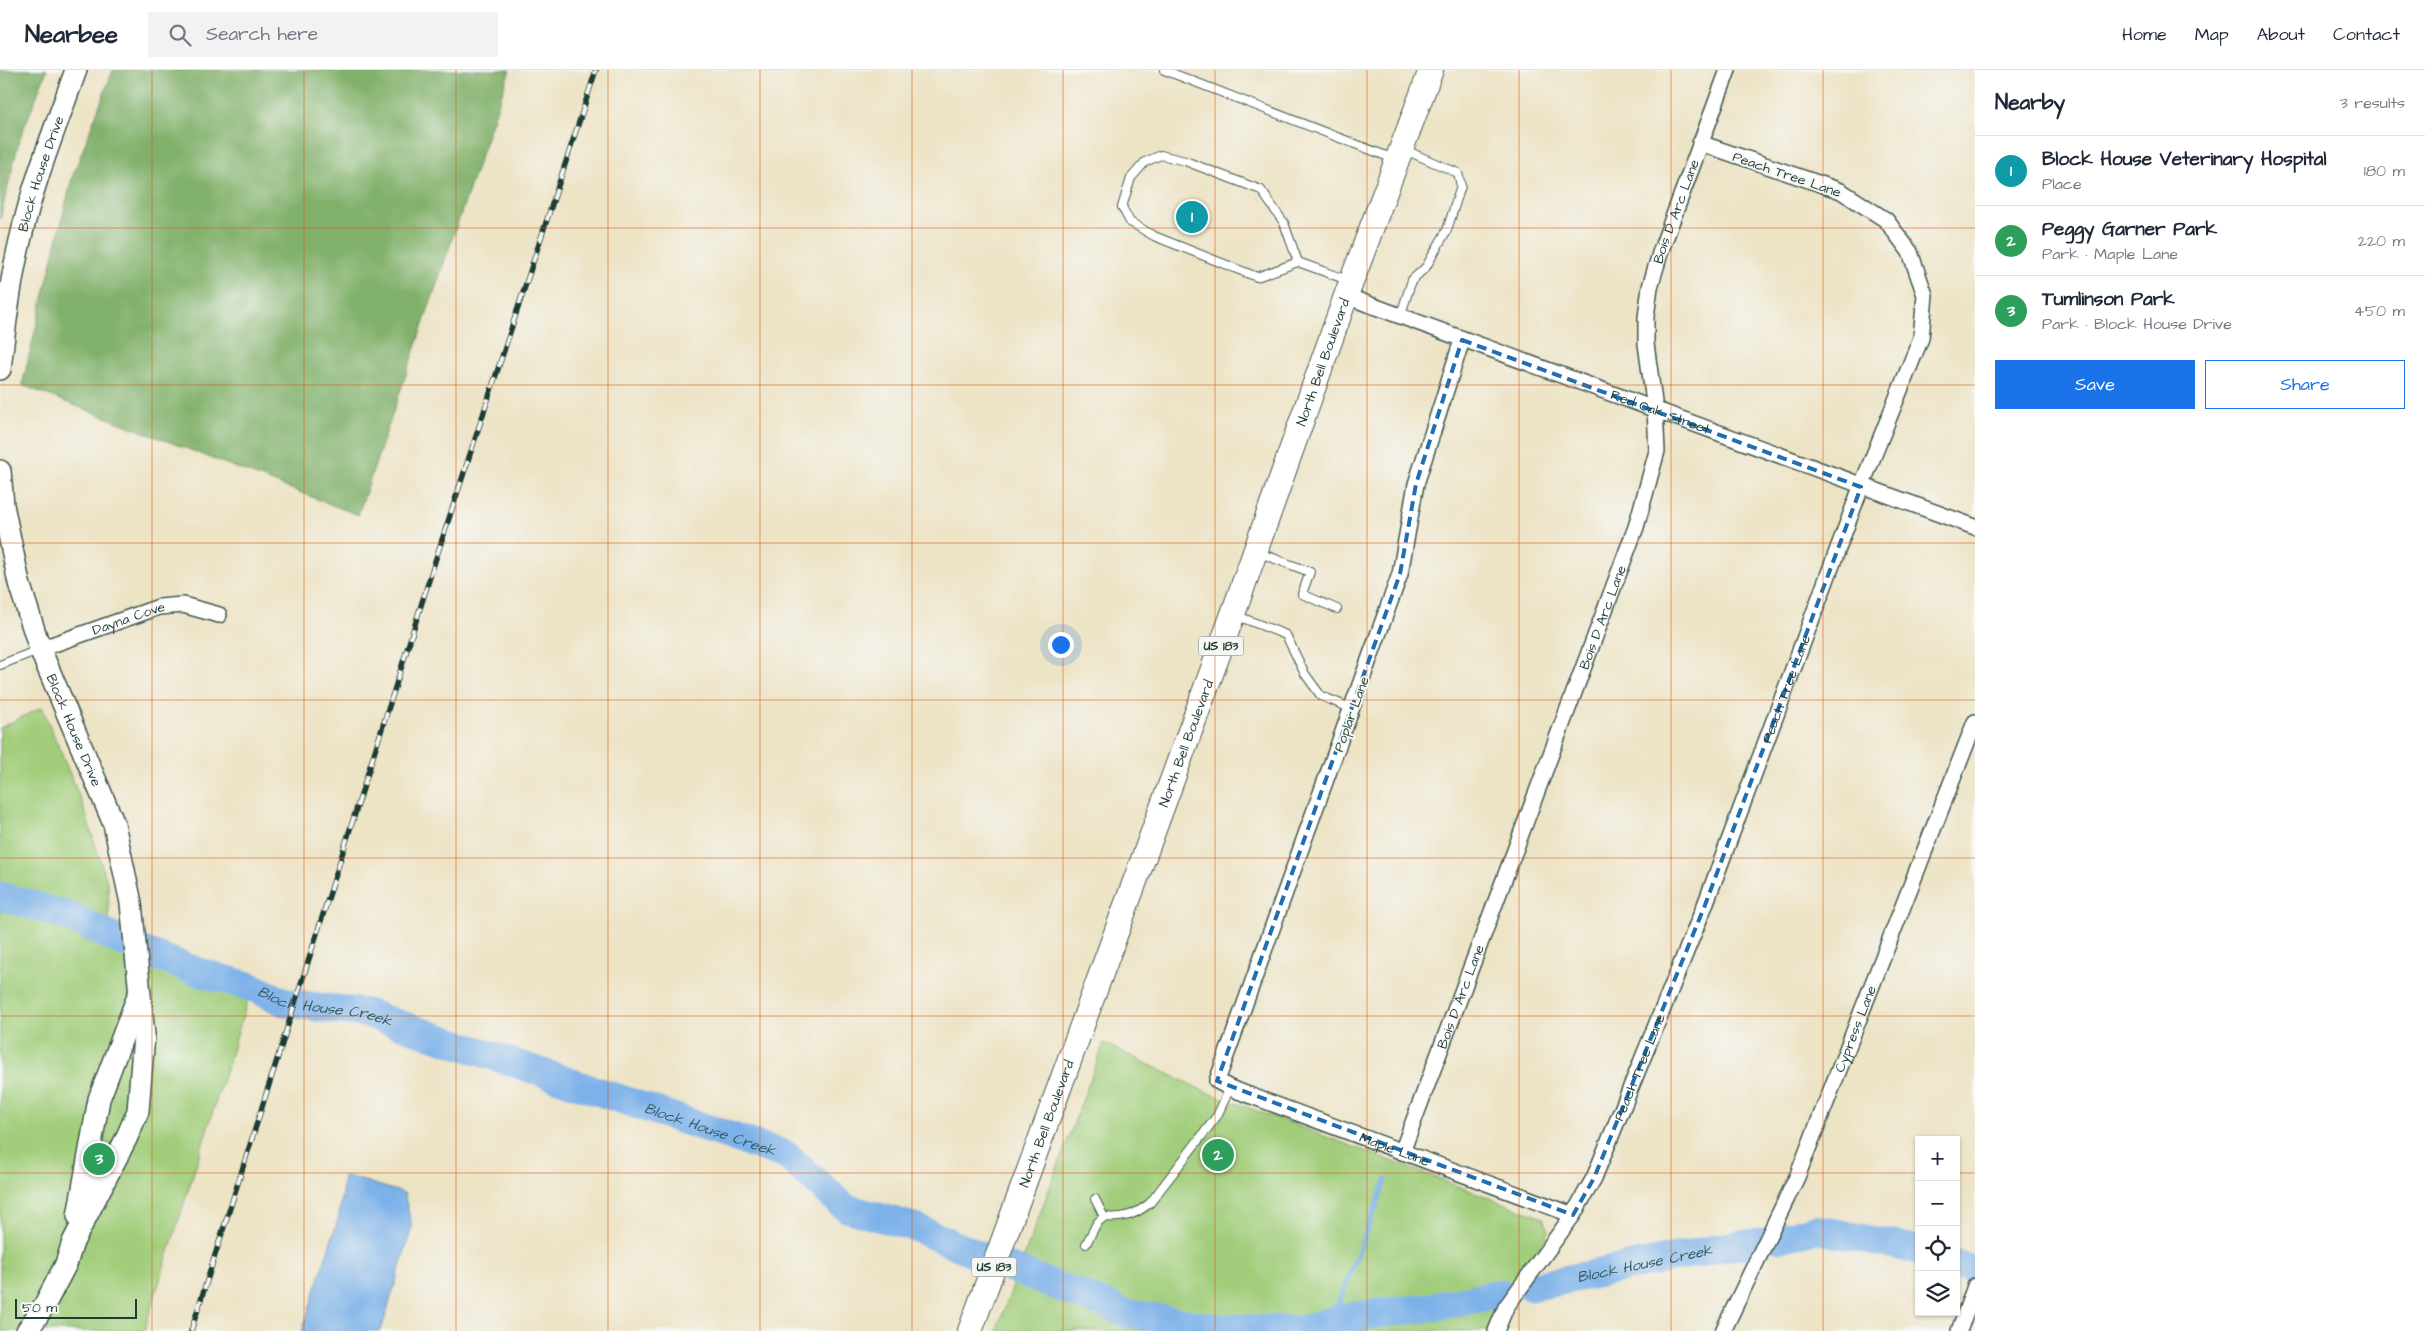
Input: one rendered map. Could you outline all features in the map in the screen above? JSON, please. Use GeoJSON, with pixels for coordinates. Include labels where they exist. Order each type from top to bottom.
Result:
{"type":"FeatureCollection","features":[{"type":"Feature","properties":{"kind":"main road","name":"North Bell Boulevard"},"geometry":{"type":"LineString","coordinates":[[973,1322],[1256,551],[1349,289],[1431,70]]}},
{"type":"Feature","properties":{"kind":"street","name":"Block House Drive"},"geometry":{"type":"LineString","coordinates":[[0,369],[7,311],[20,240],[37,178],[76,70]]}},
{"type":"Feature","properties":{"kind":"street","name":"Bois D Arc Lane"},"geometry":{"type":"LineString","coordinates":[[1402,1152],[1636,527],[1657,451],[1655,409],[1646,344],[1646,318],[1650,287],[1661,250],[1728,70]]}},
{"type":"Feature","properties":{"kind":"street","name":"Peach Tree Lane"},"geometry":{"type":"LineString","coordinates":[[1496,1331],[1506,1307],[1517,1289],[1573,1215],[1594,1178],[1704,905],[1861,487],[1922,338],[1925,295],[1910,252],[1886,220],[1841,191],[1700,143]]}},
{"type":"Feature","properties":{"kind":"street","name":"Red Oak Street"},"geometry":{"type":"LineString","coordinates":[[1349,289],[1400,317],[1655,409],[1861,487],[1975,527]]}},
{"type":"Feature","properties":{"kind":"street","name":"Poplar Lane"},"geometry":{"type":"LineString","coordinates":[[1224,1084],[1400,574],[1416,484],[1462,340]]}},
{"type":"Feature","properties":{"kind":"street","name":"Block House Drive"},"geometry":{"type":"LineString","coordinates":[[0,471],[3,504],[19,583],[40,649],[114,824],[132,903],[144,1035],[138,1111],[126,1139],[73,1242]]}},
{"type":"Feature","properties":{"kind":"street","name":"Dayna Cove"},"geometry":{"type":"LineString","coordinates":[[40,649],[159,607],[183,606],[219,615]]}},
{"type":"Feature","properties":{"kind":"street","name":"Cypress Lane"},"geometry":{"type":"LineString","coordinates":[[1723,1331],[1797,1177],[1975,722]]}},
{"type":"Feature","properties":{"kind":"street","name":"Block House Drive"},"geometry":{"type":"LineString","coordinates":[[27,1331],[44,1306],[66,1264],[73,1242],[99,1099],[140,991]]}},
{"type":"Feature","properties":{"kind":"street","name":"Maple Lane"},"geometry":{"type":"LineString","coordinates":[[1224,1084],[1573,1215]]}},
{"type":"Feature","properties":{"kind":"street"},"geometry":{"type":"LineString","coordinates":[[1959,1331],[1975,1286]]}},
{"type":"Feature","properties":{"kind":"lane"},"geometry":{"type":"LineString","coordinates":[[1164,70],[1400,155],[1458,173],[1461,186],[1447,230],[1426,267],[1412,280],[1400,317]]}},
{"type":"Feature","properties":{"kind":"lane"},"geometry":{"type":"LineString","coordinates":[[1298,262],[1257,277],[1154,236],[1130,222],[1122,207],[1131,178],[1145,162],[1161,155],[1185,161],[1261,190],[1284,223],[1298,262],[1349,289]]}},
{"type":"Feature","properties":{"kind":"lane"},"geometry":{"type":"LineString","coordinates":[[1256,551],[1310,572],[1302,594],[1337,609]]}},
{"type":"Feature","properties":{"kind":"lane"},"geometry":{"type":"LineString","coordinates":[[1233,614],[1286,634],[1305,674],[1322,696],[1353,709]]}},
{"type":"Feature","properties":{"kind":"lane"},"geometry":{"type":"LineString","coordinates":[[0,665],[40,649]]}},
{"type":"Feature","properties":{"kind":"lane"},"geometry":{"type":"LineString","coordinates":[[1086,1244],[1097,1224],[1104,1218],[1121,1218],[1137,1214],[1150,1204],[1217,1116],[1224,1084]]}},
{"type":"Feature","properties":{"kind":"lane"},"geometry":{"type":"LineString","coordinates":[[1095,1199],[1104,1218]]}},
{"type":"Feature","properties":{"kind":"highlighted area"},"geometry":{"type":"Polygon","coordinates":[[[1462,340],[1861,487],[1705,905],[1594,1178],[1573,1215],[1217,1081],[1400,574],[1416,484],[1462,340]]]}},
{"type":"Feature","properties":{"kind":"green space"},"geometry":{"type":"Polygon","coordinates":[[[0,70],[47,70],[19,141],[0,219],[0,70]]]}},
{"type":"Feature","properties":{"kind":"green space"},"geometry":{"type":"Polygon","coordinates":[[[113,70],[510,70],[358,515],[22,385],[72,178],[113,70]]]}},
{"type":"Feature","properties":{"kind":"green space"},"geometry":{"type":"Polygon","coordinates":[[[42,707],[82,803],[108,885],[110,940],[199,972],[252,987],[144,1331],[0,1331],[0,728],[42,707]]]}},
{"type":"Feature","properties":{"kind":"green space"},"geometry":{"type":"Polygon","coordinates":[[[1104,1043],[1204,1091],[1543,1218],[1549,1230],[1545,1239],[1499,1301],[1487,1331],[996,1331],[1104,1043]]]}},
{"type":"Feature","properties":{"kind":"water"},"geometry":{"type":"Polygon","coordinates":[[[344,1175],[404,1193],[412,1227],[381,1331],[302,1331],[339,1216],[344,1175]]]}},
{"type":"Feature","properties":{"kind":"waterway","name":"Block House Creek"},"geometry":{"type":"LineString","coordinates":[[0,896],[63,914],[138,949],[199,972],[252,987],[286,1003],[366,1013],[786,1155],[846,1208],[914,1227],[988,1259],[1126,1313],[1216,1328],[1303,1330],[1340,1318],[1433,1307],[1501,1293]]}},
{"type":"Feature","properties":{"kind":"waterway"},"geometry":{"type":"LineString","coordinates":[[1332,1320],[1386,1180]]}},
{"type":"Feature","properties":{"kind":"waterway","name":"Block House Creek"},"geometry":{"type":"LineString","coordinates":[[1781,1238],[1815,1229],[1915,1249]]}},
{"type":"Feature","properties":{"kind":"waterway","name":"Block House Creek"},"geometry":{"type":"LineString","coordinates":[[1531,1287],[1719,1248],[1759,1242]]}},
{"type":"Feature","properties":{"kind":"waterway","name":"Block House Creek"},"geometry":{"type":"LineString","coordinates":[[1960,1265],[1967,1267]]}},
{"type":"Feature","properties":{"kind":"railway"},"geometry":{"type":"LineString","coordinates":[[191,1331],[437,555],[596,70]]}},
{"type":"Feature","properties":{"kind":"place","name":"Block House Veterinary Hospital"},"geometry":{"type":"Point","coordinates":[1192,217]}},
{"type":"Feature","properties":{"kind":"place","name":"Peggy Garner Park"},"geometry":{"type":"Point","coordinates":[1218,1155]}},
{"type":"Feature","properties":{"kind":"place","name":"Tumlinson Park"},"geometry":{"type":"Point","coordinates":[99,1159]}}]}
